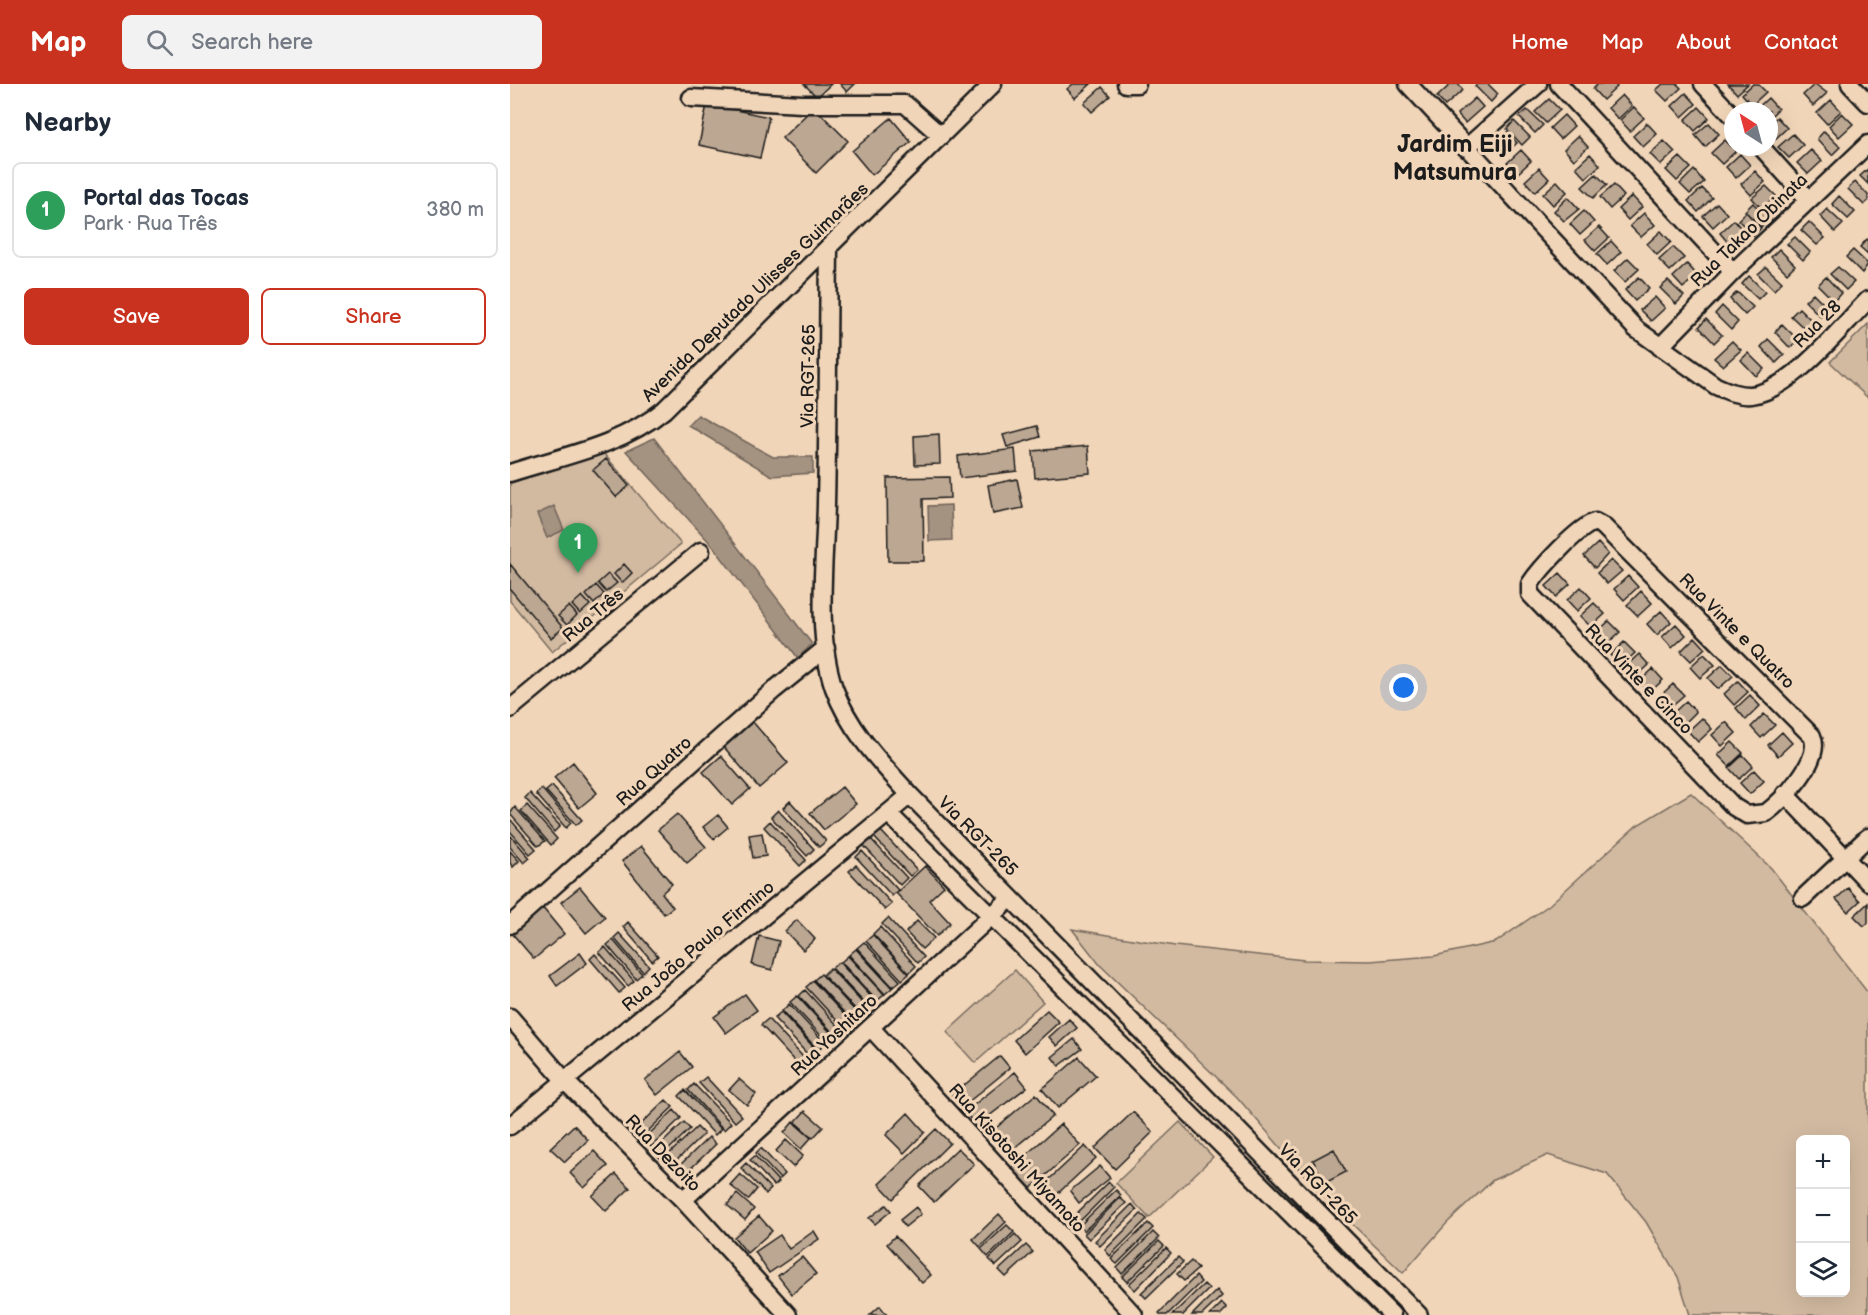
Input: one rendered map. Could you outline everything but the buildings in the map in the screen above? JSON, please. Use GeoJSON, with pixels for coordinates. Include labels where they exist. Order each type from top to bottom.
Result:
{"type":"FeatureCollection","features":[{"type":"Feature","properties":{"kind":"street","name":"Avenida Deputado Ulisses Guimarães"},"geometry":{"type":"LineString","coordinates":[[510,473],[607,443],[630,433],[652,419],[682,394],[993,84]]}},
{"type":"Feature","properties":{"kind":"street"},"geometry":{"type":"LineString","coordinates":[[1126,84],[1137,84]]}},
{"type":"Feature","properties":{"kind":"street","name":"Rua 28"},"geometry":{"type":"LineString","coordinates":[[1408,84],[1636,329],[1701,376],[1730,392],[1750,395],[1760,393],[1792,375],[1868,300]]}},
{"type":"Feature","properties":{"kind":"street"},"geometry":{"type":"LineString","coordinates":[[1466,148],[1538,84]]}},
{"type":"Feature","properties":{"kind":"street"},"geometry":{"type":"LineString","coordinates":[[1559,84],[1733,272]]}},
{"type":"Feature","properties":{"kind":"street"},"geometry":{"type":"LineString","coordinates":[[1703,84],[1724,107]]}},
{"type":"Feature","properties":{"kind":"street"},"geometry":{"type":"LineString","coordinates":[[1850,84],[1868,103]]}},
{"type":"Feature","properties":{"kind":"street"},"geometry":{"type":"LineString","coordinates":[[691,98],[802,104],[905,104],[940,135]]}},
{"type":"Feature","properties":{"kind":"street","name":"Rua Takao Obinata"},"geometry":{"type":"LineString","coordinates":[[1660,347],[1733,272],[1868,144]]}},
{"type":"Feature","properties":{"kind":"street"},"geometry":{"type":"LineString","coordinates":[[1769,156],[1808,199]]}},
{"type":"Feature","properties":{"kind":"street","name":"Via RGT-265"},"geometry":{"type":"LineString","coordinates":[[829,248],[824,575],[826,648],[835,690],[849,717],[875,756],[910,795],[1409,1312]]}},
{"type":"Feature","properties":{"kind":"street","name":"Rua Vinte e Quatro"},"geometry":{"type":"LineString","coordinates":[[1581,531],[1595,522],[1604,526],[1810,732],[1815,741],[1813,757],[1785,794]]}},
{"type":"Feature","properties":{"kind":"street","name":"Rua Vinte e Cinco"},"geometry":{"type":"LineString","coordinates":[[1581,531],[1531,581],[1530,594],[1739,810],[1747,815],[1762,815],[1785,794]]}},
{"type":"Feature","properties":{"kind":"street","name":"Rua Três"},"geometry":{"type":"LineString","coordinates":[[510,709],[701,551]]}},
{"type":"Feature","properties":{"kind":"street","name":"Rua Quatro"},"geometry":{"type":"LineString","coordinates":[[510,925],[774,690],[826,648]]}},
{"type":"Feature","properties":{"kind":"street"},"geometry":{"type":"LineString","coordinates":[[1785,794],[1868,882]]}},
{"type":"Feature","properties":{"kind":"street","name":"Rua João Paulo Firmino"},"geometry":{"type":"LineString","coordinates":[[510,1126],[910,795]]}},
{"type":"Feature","properties":{"kind":"street"},"geometry":{"type":"LineString","coordinates":[[888,813],[1392,1315]]}},
{"type":"Feature","properties":{"kind":"street"},"geometry":{"type":"LineString","coordinates":[[1803,898],[1868,837]]}},
{"type":"Feature","properties":{"kind":"street","name":"Rua Yoshitaro"},"geometry":{"type":"LineString","coordinates":[[683,1200],[1011,898]]}},
{"type":"Feature","properties":{"kind":"street","name":"Rua Dezoito"},"geometry":{"type":"LineString","coordinates":[[510,1017],[565,1081],[683,1200],[788,1315]]}},
{"type":"Feature","properties":{"kind":"street","name":"Rua Kisotoshi Miyamoto"},"geometry":{"type":"LineString","coordinates":[[871,1028],[1134,1315]]}},
{"type":"Feature","properties":{"kind":"shaded area"},"geometry":{"type":"Polygon","coordinates":[[[1868,324],[1868,398],[1830,362],[1868,324]]]}},
{"type":"Feature","properties":{"kind":"shaded area"},"geometry":{"type":"Polygon","coordinates":[[[698,415],[773,457],[813,457],[813,473],[772,476],[688,425],[698,415]]]}},
{"type":"Feature","properties":{"kind":"shaded area"},"geometry":{"type":"Polygon","coordinates":[[[654,438],[812,644],[798,658],[712,545],[626,451],[654,438]]]}},
{"type":"Feature","properties":{"kind":"shaded area"},"geometry":{"type":"Polygon","coordinates":[[[604,454],[681,544],[552,652],[510,601],[510,483],[604,454]]]}},
{"type":"Feature","properties":{"kind":"shaded area"},"geometry":{"type":"Polygon","coordinates":[[[951,505],[952,540],[929,541],[928,506],[951,505]]]}},
{"type":"Feature","properties":{"kind":"shaded area"},"geometry":{"type":"Polygon","coordinates":[[[554,506],[564,530],[547,538],[537,514],[554,506]]]}},
{"type":"Feature","properties":{"kind":"shaded area"},"geometry":{"type":"Polygon","coordinates":[[[1691,793],[1771,868],[1868,993],[1868,1315],[1690,1315],[1678,1277],[1646,1222],[1607,1174],[1548,1155],[1493,1180],[1447,1223],[1403,1273],[1319,1192],[1237,1097],[1100,965],[1072,929],[1175,946],[1304,960],[1370,961],[1434,956],[1496,942],[1549,905],[1636,826],[1691,793]]]}},
{"type":"Feature","properties":{"kind":"shaded area"},"geometry":{"type":"Polygon","coordinates":[[[1015,970],[1043,1002],[975,1063],[947,1032],[1015,970]]]}},
{"type":"Feature","properties":{"kind":"shaded area"},"geometry":{"type":"Polygon","coordinates":[[[1180,1122],[1213,1157],[1149,1218],[1116,1183],[1180,1122]]]}},
{"type":"Feature","properties":{"kind":"place","name":"Portal das Tocas"},"geometry":{"type":"Point","coordinates":[578,573]}},
{"type":"Feature","properties":{"kind":"district","name":"Jardim Eiji Matsumura"},"geometry":{"type":"Point","coordinates":[1455,158]}}]}
